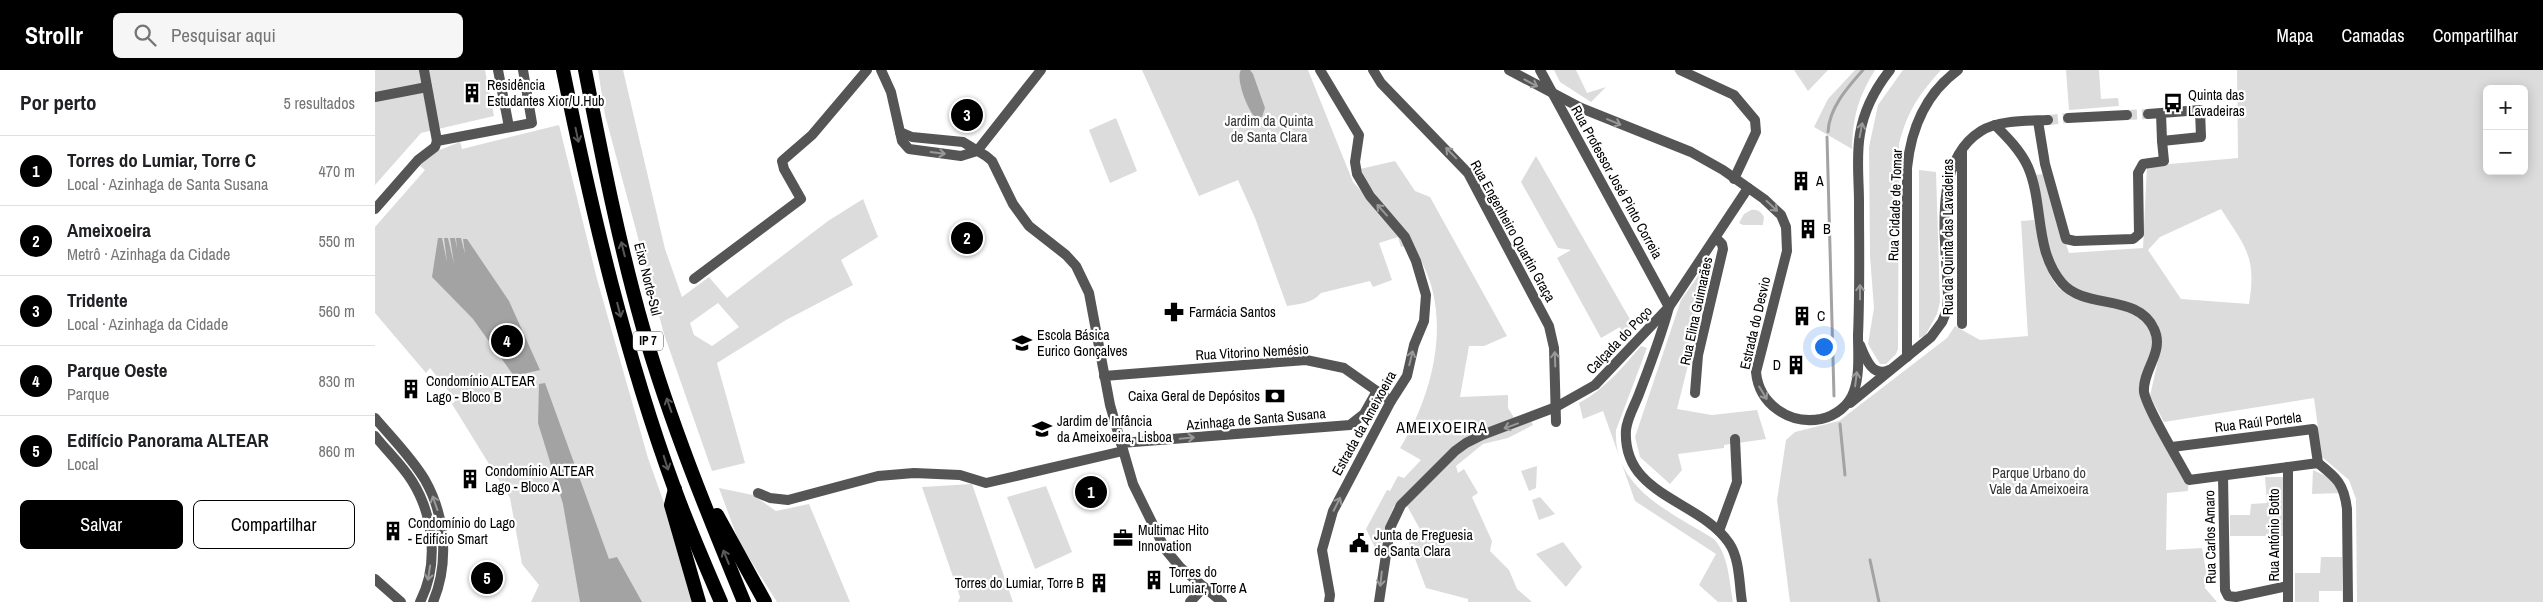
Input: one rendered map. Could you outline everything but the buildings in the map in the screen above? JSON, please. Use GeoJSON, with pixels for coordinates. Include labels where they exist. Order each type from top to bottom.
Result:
{"type":"FeatureCollection","features":[{"type":"Feature","properties":{"kind":"highway","name":"IP 7"},"geometry":{"type":"LineString","coordinates":[[563,70],[587,185],[623,327],[675,489],[721,602]]}},
{"type":"Feature","properties":{"kind":"highway","name":"Eixo Norte-Sul"},"geometry":{"type":"LineString","coordinates":[[585,70],[608,187],[643,329],[692,472],[744,602]]}},
{"type":"Feature","properties":{"kind":"highway"},"geometry":{"type":"LineString","coordinates":[[692,472],[765,602]]}},
{"type":"Feature","properties":{"kind":"highway"},"geometry":{"type":"LineString","coordinates":[[675,489],[671,505],[699,602]]}},
{"type":"Feature","properties":{"kind":"street"},"geometry":{"type":"LineString","coordinates":[[375,209],[417,160],[435,147],[437,141],[424,70]]}},
{"type":"Feature","properties":{"kind":"street"},"geometry":{"type":"LineString","coordinates":[[498,70],[509,127]]}},
{"type":"Feature","properties":{"kind":"street"},"geometry":{"type":"LineString","coordinates":[[437,141],[532,123],[523,70]]}},
{"type":"Feature","properties":{"kind":"street"},"geometry":{"type":"LineString","coordinates":[[694,279],[801,199],[784,169],[782,161],[812,135],[867,70]]}},
{"type":"Feature","properties":{"kind":"street"},"geometry":{"type":"LineString","coordinates":[[881,70],[891,92],[905,136],[963,142],[992,161],[1013,204],[1029,226],[1066,255],[1083,277],[1089,293],[1105,376],[1133,484],[1165,549],[1180,567],[1204,587],[1217,601]]}},
{"type":"Feature","properties":{"kind":"street"},"geometry":{"type":"LineString","coordinates":[[977,151],[1041,70]]}},
{"type":"Feature","properties":{"kind":"street","name":"Estrada da Ameixoeira"},"geometry":{"type":"LineString","coordinates":[[1320,70],[1359,135],[1355,170],[1370,196],[1412,248],[1427,295],[1424,320],[1407,376],[1391,401],[1333,510],[1322,550],[1330,595],[1329,602]]}},
{"type":"Feature","properties":{"kind":"street","name":"Rua Engenheiro Quartin Graça"},"geometry":{"type":"LineString","coordinates":[[1373,70],[1389,91],[1462,164],[1549,326],[1554,348],[1556,422]]}},
{"type":"Feature","properties":{"kind":"street","name":"Estrada do Desvio"},"geometry":{"type":"LineString","coordinates":[[1509,70],[1554,95],[1620,125],[1691,152],[1734,178],[1774,207],[1781,215],[1787,240],[1787,251],[1756,372],[1759,388],[1774,408],[1797,419],[1818,420],[1840,412]]}},
{"type":"Feature","properties":{"kind":"street","name":"Rua Professor José Pinto Correia"},"geometry":{"type":"LineString","coordinates":[[1541,70],[1669,307]]}},
{"type":"Feature","properties":{"kind":"street"},"geometry":{"type":"LineString","coordinates":[[1680,70],[1735,95],[1755,120],[1756,132],[1734,178]]}},
{"type":"Feature","properties":{"kind":"street"},"geometry":{"type":"LineString","coordinates":[[1840,412],[1854,392],[1858,341],[1859,136],[1873,94],[1891,70]]}},
{"type":"Feature","properties":{"kind":"street","name":"Rua Cidade de Tomar"},"geometry":{"type":"LineString","coordinates":[[1907,357],[1907,168],[1909,150],[1920,114],[1941,84],[1958,70]]}},
{"type":"Feature","properties":{"kind":"street"},"geometry":{"type":"LineString","coordinates":[[375,97],[427,87]]}},
{"type":"Feature","properties":{"kind":"street"},"geometry":{"type":"LineString","coordinates":[[2148,114],[2200,110],[2201,137],[2162,141]]}},
{"type":"Feature","properties":{"kind":"street"},"geometry":{"type":"LineString","coordinates":[[1840,412],[1931,338],[1942,322],[1947,310],[1948,296],[1946,191],[1950,173],[1962,150],[1980,131],[1995,125],[2043,121],[2045,164],[2066,239],[2075,241],[2133,239],[2139,234],[2138,173],[2143,164],[2164,161],[2161,113]]}},
{"type":"Feature","properties":{"kind":"street"},"geometry":{"type":"LineString","coordinates":[[2068,118],[2127,115]]}},
{"type":"Feature","properties":{"kind":"street"},"geometry":{"type":"LineString","coordinates":[[1995,125],[2008,139],[2028,168],[2043,245],[2049,261],[2063,284],[2088,297],[2127,306],[2147,319],[2154,329],[2157,348],[2144,390],[2146,400],[2189,480],[2318,463],[2337,478],[2345,496],[2348,602]]}},
{"type":"Feature","properties":{"kind":"street","name":"Rua da Quinta das Lavadeiras"},"geometry":{"type":"LineString","coordinates":[[1962,150],[1962,324]]}},
{"type":"Feature","properties":{"kind":"street","name":"Calçada do Poço"},"geometry":{"type":"LineString","coordinates":[[1379,602],[1387,541],[1390,528],[1401,505],[1455,451],[1466,443],[1482,435],[1556,408],[1595,385],[1669,307],[1748,188]]}},
{"type":"Feature","properties":{"kind":"street","name":"Rua Elina Guimarães"},"geometry":{"type":"LineString","coordinates":[[1695,393],[1698,355],[1722,254],[1722,244],[1715,238]]}},
{"type":"Feature","properties":{"kind":"street"},"geometry":{"type":"LineString","coordinates":[[1669,307],[1663,331],[1626,427],[1626,445],[1633,463],[1643,478],[1719,531],[1730,544],[1735,558],[1742,602]]}},
{"type":"Feature","properties":{"kind":"street"},"geometry":{"type":"LineString","coordinates":[[1858,341],[1865,358],[1875,370],[1883,372],[1893,368]]}},
{"type":"Feature","properties":{"kind":"street","name":"Rua Vitorino Nemésio"},"geometry":{"type":"LineString","coordinates":[[1105,376],[1306,360],[1344,368],[1391,401]]}},
{"type":"Feature","properties":{"kind":"street","name":"Azinhaga de Santa Susana"},"geometry":{"type":"LineString","coordinates":[[758,493],[770,498],[788,500],[878,476],[913,473],[960,475],[987,483],[1122,447],[1350,425],[1364,414],[1377,391]]}},
{"type":"Feature","properties":{"kind":"street"},"geometry":{"type":"LineString","coordinates":[[375,418],[413,463],[434,498],[443,535],[443,557],[440,579],[433,602]]}},
{"type":"Feature","properties":{"kind":"street","name":"Rua Raúl Portela"},"geometry":{"type":"LineString","coordinates":[[2172,447],[2313,429],[2318,463]]}},
{"type":"Feature","properties":{"kind":"street"},"geometry":{"type":"LineString","coordinates":[[375,436],[411,480],[427,514],[431,530],[431,558],[428,580],[419,602]]}},
{"type":"Feature","properties":{"kind":"street"},"geometry":{"type":"LineString","coordinates":[[1719,531],[1737,482],[1735,439]]}},
{"type":"Feature","properties":{"kind":"street","name":"Rua António Botto"},"geometry":{"type":"LineString","coordinates":[[2288,467],[2288,602]]}},
{"type":"Feature","properties":{"kind":"street","name":"Rua Carlos Amaro"},"geometry":{"type":"LineString","coordinates":[[2223,476],[2225,590],[2229,596],[2236,597],[2288,586]]}},
{"type":"Feature","properties":{"kind":"street"},"geometry":{"type":"LineString","coordinates":[[375,579],[401,602]]}},
{"type":"Feature","properties":{"kind":"street"},"geometry":{"type":"LineString","coordinates":[[1190,602],[1204,587]]}},
{"type":"Feature","properties":{"kind":"green space"},"geometry":{"type":"Polygon","coordinates":[[[375,70],[485,70],[494,116],[421,133],[375,185],[375,70]]]}},
{"type":"Feature","properties":{"kind":"green space"},"geometry":{"type":"Polygon","coordinates":[[[598,70],[623,70],[665,249],[682,297],[709,277],[727,298],[828,221],[863,199],[878,237],[841,260],[853,285],[786,320],[717,363],[745,463],[712,471],[664,334],[605,115],[598,70]],[[718,303],[690,323],[694,335],[712,346],[739,327],[718,303]]]}},
{"type":"Feature","properties":{"kind":"green space","name":"Jardim da Quinta de Santa Clara"},"geometry":{"type":"Polygon","coordinates":[[[1142,70],[1308,70],[1353,182],[1389,222],[1405,246],[1401,247],[1398,237],[1379,243],[1392,280],[1373,287],[1370,281],[1321,293],[1310,301],[1287,306],[1255,218],[1238,180],[1199,196],[1142,70]]]}},
{"type":"Feature","properties":{"kind":"green space"},"geometry":{"type":"Polygon","coordinates":[[[1554,70],[1576,70],[1587,93],[1606,87],[1591,102],[1560,82],[1554,70]]]}},
{"type":"Feature","properties":{"kind":"green space"},"geometry":{"type":"Polygon","coordinates":[[[1794,70],[1828,70],[1808,91],[1794,70]]]}},
{"type":"Feature","properties":{"kind":"green space"},"geometry":{"type":"Polygon","coordinates":[[[1855,70],[1875,70],[1864,90],[1858,108],[1852,149],[1814,127],[1828,99],[1855,70]]]}},
{"type":"Feature","properties":{"kind":"green space"},"geometry":{"type":"Polygon","coordinates":[[[1903,70],[1941,70],[1910,112],[1899,144],[1898,349],[1896,354],[1886,364],[1880,364],[1868,344],[1874,308],[1870,256],[1869,147],[1878,105],[1903,70]]]}},
{"type":"Feature","properties":{"kind":"green space"},"geometry":{"type":"Polygon","coordinates":[[[2066,70],[2099,70],[2101,99],[2118,98],[2119,106],[2069,110],[2066,70]]]}},
{"type":"Feature","properties":{"kind":"green space"},"geometry":{"type":"Polygon","coordinates":[[[2237,70],[2543,70],[2543,602],[2357,602],[2356,499],[2349,480],[2322,457],[2314,398],[2164,422],[2150,396],[2161,347],[2149,315],[2085,293],[2076,289],[2066,280],[2057,268],[2046,237],[2035,175],[2043,174],[2069,253],[2143,248],[2147,166],[2238,158],[2237,70]],[[2221,209],[2160,237],[2148,250],[2181,299],[2249,304],[2251,288],[2250,263],[2243,243],[2221,209]]]}},
{"type":"Feature","properties":{"kind":"green space"},"geometry":{"type":"Polygon","coordinates":[[[1116,118],[1137,171],[1110,183],[1089,130],[1116,118]]]}},
{"type":"Feature","properties":{"kind":"green space"},"geometry":{"type":"Polygon","coordinates":[[[559,125],[597,279],[648,458],[674,531],[693,602],[531,602],[539,585],[522,564],[510,498],[452,404],[456,400],[430,368],[426,373],[375,313],[375,227],[425,170],[419,165],[437,151],[460,142],[462,149],[559,125]]]}},
{"type":"Feature","properties":{"kind":"green space"},"geometry":{"type":"Polygon","coordinates":[[[1536,156],[1635,328],[1624,339],[1620,327],[1601,338],[1557,258],[1571,250],[1558,248],[1521,182],[1536,156]]]}},
{"type":"Feature","properties":{"kind":"green space"},"geometry":{"type":"Polygon","coordinates":[[[1395,161],[1415,191],[1430,197],[1507,336],[1484,346],[1469,346],[1460,397],[1508,395],[1508,408],[1519,426],[1531,421],[1533,425],[1508,438],[1483,444],[1456,466],[1458,473],[1464,469],[1478,493],[1472,497],[1492,541],[1490,551],[1509,570],[1517,589],[1532,602],[1468,602],[1468,599],[1426,588],[1408,540],[1421,531],[1406,504],[1394,506],[1382,535],[1380,558],[1366,529],[1387,490],[1390,491],[1398,476],[1404,478],[1421,460],[1400,448],[1412,427],[1430,380],[1437,330],[1430,282],[1420,259],[1363,177],[1360,169],[1395,161]]]}},
{"type":"Feature","properties":{"kind":"green space"},"geometry":{"type":"Polygon","coordinates":[[[1919,170],[1936,172],[1940,302],[1937,314],[1925,336],[1919,338],[1919,170]]]}},
{"type":"Feature","properties":{"kind":"green space"},"geometry":{"type":"Polygon","coordinates":[[[1751,210],[1757,210],[1762,214],[1764,217],[1763,225],[1743,225],[1739,223],[1744,214],[1751,210]]]}},
{"type":"Feature","properties":{"kind":"green space","name":"Parque Urbano do Vale da Ameixoeira"},"geometry":{"type":"Polygon","coordinates":[[[2034,220],[2046,265],[2054,282],[2060,289],[2075,298],[2139,312],[2157,338],[2144,390],[2189,480],[2188,491],[2167,493],[2166,550],[2202,548],[2206,571],[2205,588],[2217,602],[1790,602],[1777,500],[1786,440],[1795,432],[1839,421],[1947,338],[1955,326],[1980,340],[2028,336],[2021,221],[2034,220]]]}},
{"type":"Feature","properties":{"kind":"green space"},"geometry":{"type":"Polygon","coordinates":[[[1711,258],[1714,262],[1677,409],[1712,415],[1757,410],[1766,439],[1724,445],[1724,448],[1678,454],[1682,470],[1670,484],[1640,457],[1635,437],[1681,300],[1711,258]]]}},
{"type":"Feature","properties":{"kind":"green space"},"geometry":{"type":"Polygon","coordinates":[[[1641,346],[1647,348],[1616,430],[1618,451],[1624,468],[1634,483],[1663,508],[1714,539],[1726,561],[1733,602],[1718,602],[1699,585],[1716,554],[1635,501],[1603,411],[1583,419],[1579,403],[1605,385],[1641,346]]]}},
{"type":"Feature","properties":{"kind":"green space"},"geometry":{"type":"Polygon","coordinates":[[[1537,466],[1536,488],[1529,491],[1521,471],[1537,466]]]}},
{"type":"Feature","properties":{"kind":"green space"},"geometry":{"type":"Polygon","coordinates":[[[2313,470],[2330,478],[2341,493],[2312,494],[2313,470]]]}},
{"type":"Feature","properties":{"kind":"green space"},"geometry":{"type":"Polygon","coordinates":[[[2265,477],[2283,477],[2283,536],[2230,536],[2230,515],[2250,515],[2251,504],[2267,503],[2265,477]]]}},
{"type":"Feature","properties":{"kind":"green space"},"geometry":{"type":"Polygon","coordinates":[[[972,484],[1013,602],[958,602],[960,597],[922,487],[972,484]]]}},
{"type":"Feature","properties":{"kind":"green space"},"geometry":{"type":"Polygon","coordinates":[[[1046,486],[1072,552],[1035,569],[1007,497],[1046,486]]]}},
{"type":"Feature","properties":{"kind":"green space"},"geometry":{"type":"Polygon","coordinates":[[[719,488],[753,495],[776,511],[809,504],[850,602],[777,602],[739,542],[719,488]]]}},
{"type":"Feature","properties":{"kind":"green space"},"geometry":{"type":"Polygon","coordinates":[[[1540,497],[1555,514],[1539,520],[1532,500],[1540,497]]]}},
{"type":"Feature","properties":{"kind":"green space"},"geometry":{"type":"Polygon","coordinates":[[[1563,542],[1582,567],[1566,587],[1536,554],[1563,542]]]}},
{"type":"Feature","properties":{"kind":"green space"},"geometry":{"type":"Polygon","coordinates":[[[2321,557],[2342,557],[2342,591],[2319,591],[2319,602],[2295,602],[2295,573],[2320,573],[2321,557]]]}},
{"type":"Feature","properties":{"kind":"shaded area"},"geometry":{"type":"Polygon","coordinates":[[[1241,70],[1250,70],[1253,74],[1265,108],[1262,117],[1256,118],[1246,102],[1241,87],[1241,70]]]}},
{"type":"Feature","properties":{"kind":"shaded area"},"geometry":{"type":"Polygon","coordinates":[[[438,238],[442,238],[447,262],[444,238],[448,238],[454,264],[450,238],[455,238],[457,249],[456,238],[461,238],[465,254],[463,239],[467,239],[509,301],[540,370],[514,376],[473,319],[432,277],[438,238]]]}},
{"type":"Feature","properties":{"kind":"shaded area"},"geometry":{"type":"Polygon","coordinates":[[[545,383],[609,559],[617,557],[642,602],[580,602],[563,504],[538,423],[539,384],[545,383]]]}},
{"type":"Feature","properties":{"kind":"waterway"},"geometry":{"type":"LineString","coordinates":[[1828,132],[1835,107],[1845,91],[1863,70]]}},
{"type":"Feature","properties":{"kind":"waterway"},"geometry":{"type":"LineString","coordinates":[[1827,137],[1834,396]]}},
{"type":"Feature","properties":{"kind":"waterway"},"geometry":{"type":"LineString","coordinates":[[1840,424],[1845,475]]}},
{"type":"Feature","properties":{"kind":"waterway"},"geometry":{"type":"LineString","coordinates":[[1870,560],[1879,602]]}},
{"type":"Feature","properties":{"kind":"tunnel"},"geometry":{"type":"LineString","coordinates":[[2127,115],[2148,114]]}},
{"type":"Feature","properties":{"kind":"tunnel"},"geometry":{"type":"LineString","coordinates":[[2048,120],[2068,118]]}},
{"type":"Feature","properties":{"kind":"place","name":"Residência Estudantes Xior/U.Hub"},"geometry":{"type":"Point","coordinates":[472,93]}},
{"type":"Feature","properties":{"kind":"place","name":"Quinta das Lavadeiras"},"geometry":{"type":"Point","coordinates":[2173,103]}},
{"type":"Feature","properties":{"kind":"place","name":"Tridente"},"geometry":{"type":"Point","coordinates":[967,115]}},
{"type":"Feature","properties":{"kind":"place","name":"A"},"geometry":{"type":"Point","coordinates":[1801,181]}},
{"type":"Feature","properties":{"kind":"place","name":"B"},"geometry":{"type":"Point","coordinates":[1808,229]}},
{"type":"Feature","properties":{"kind":"place","name":"Ameixoeira"},"geometry":{"type":"Point","coordinates":[967,238]}},
{"type":"Feature","properties":{"kind":"place","name":"Farmácia Santos"},"geometry":{"type":"Point","coordinates":[1174,312]}},
{"type":"Feature","properties":{"kind":"place","name":"C"},"geometry":{"type":"Point","coordinates":[1802,316]}},
{"type":"Feature","properties":{"kind":"place","name":"Parque Oeste"},"geometry":{"type":"Point","coordinates":[507,341]}},
{"type":"Feature","properties":{"kind":"place","name":"Escola Básica Eurico Gonçalves"},"geometry":{"type":"Point","coordinates":[1022,343]}},
{"type":"Feature","properties":{"kind":"place","name":"D"},"geometry":{"type":"Point","coordinates":[1796,365]}},
{"type":"Feature","properties":{"kind":"place","name":"Condomínio ALTEAR Lago - Bloco B"},"geometry":{"type":"Point","coordinates":[411,389]}},
{"type":"Feature","properties":{"kind":"place","name":"Caixa Geral de Depósitos"},"geometry":{"type":"Point","coordinates":[1275,396]}},
{"type":"Feature","properties":{"kind":"place","name":"Jardim de Infância da Ameixoeira, Lisboa"},"geometry":{"type":"Point","coordinates":[1042,429]}},
{"type":"Feature","properties":{"kind":"place","name":"Condomínio ALTEAR Lago - Bloco A"},"geometry":{"type":"Point","coordinates":[470,479]}},
{"type":"Feature","properties":{"kind":"place","name":"Torres do Lumiar, Torre C"},"geometry":{"type":"Point","coordinates":[1091,492]}},
{"type":"Feature","properties":{"kind":"place","name":"Condomínio do Lago - Edifício Smart"},"geometry":{"type":"Point","coordinates":[393,531]}},
{"type":"Feature","properties":{"kind":"place","name":"Multimac Hito Innovation"},"geometry":{"type":"Point","coordinates":[1123,538]}},
{"type":"Feature","properties":{"kind":"place","name":"Junta de Freguesia de Santa Clara"},"geometry":{"type":"Point","coordinates":[1359,543]}},
{"type":"Feature","properties":{"kind":"place","name":"Edifício Panorama ALTEAR"},"geometry":{"type":"Point","coordinates":[487,578]}},
{"type":"Feature","properties":{"kind":"place","name":"Torres do Lumiar, Torre A"},"geometry":{"type":"Point","coordinates":[1154,580]}},
{"type":"Feature","properties":{"kind":"place","name":"Torres do Lumiar, Torre B"},"geometry":{"type":"Point","coordinates":[1099,583]}},
{"type":"Feature","properties":{"kind":"district","name":"AMEIXOEIRA"},"geometry":{"type":"Point","coordinates":[1442,427]}}]}
